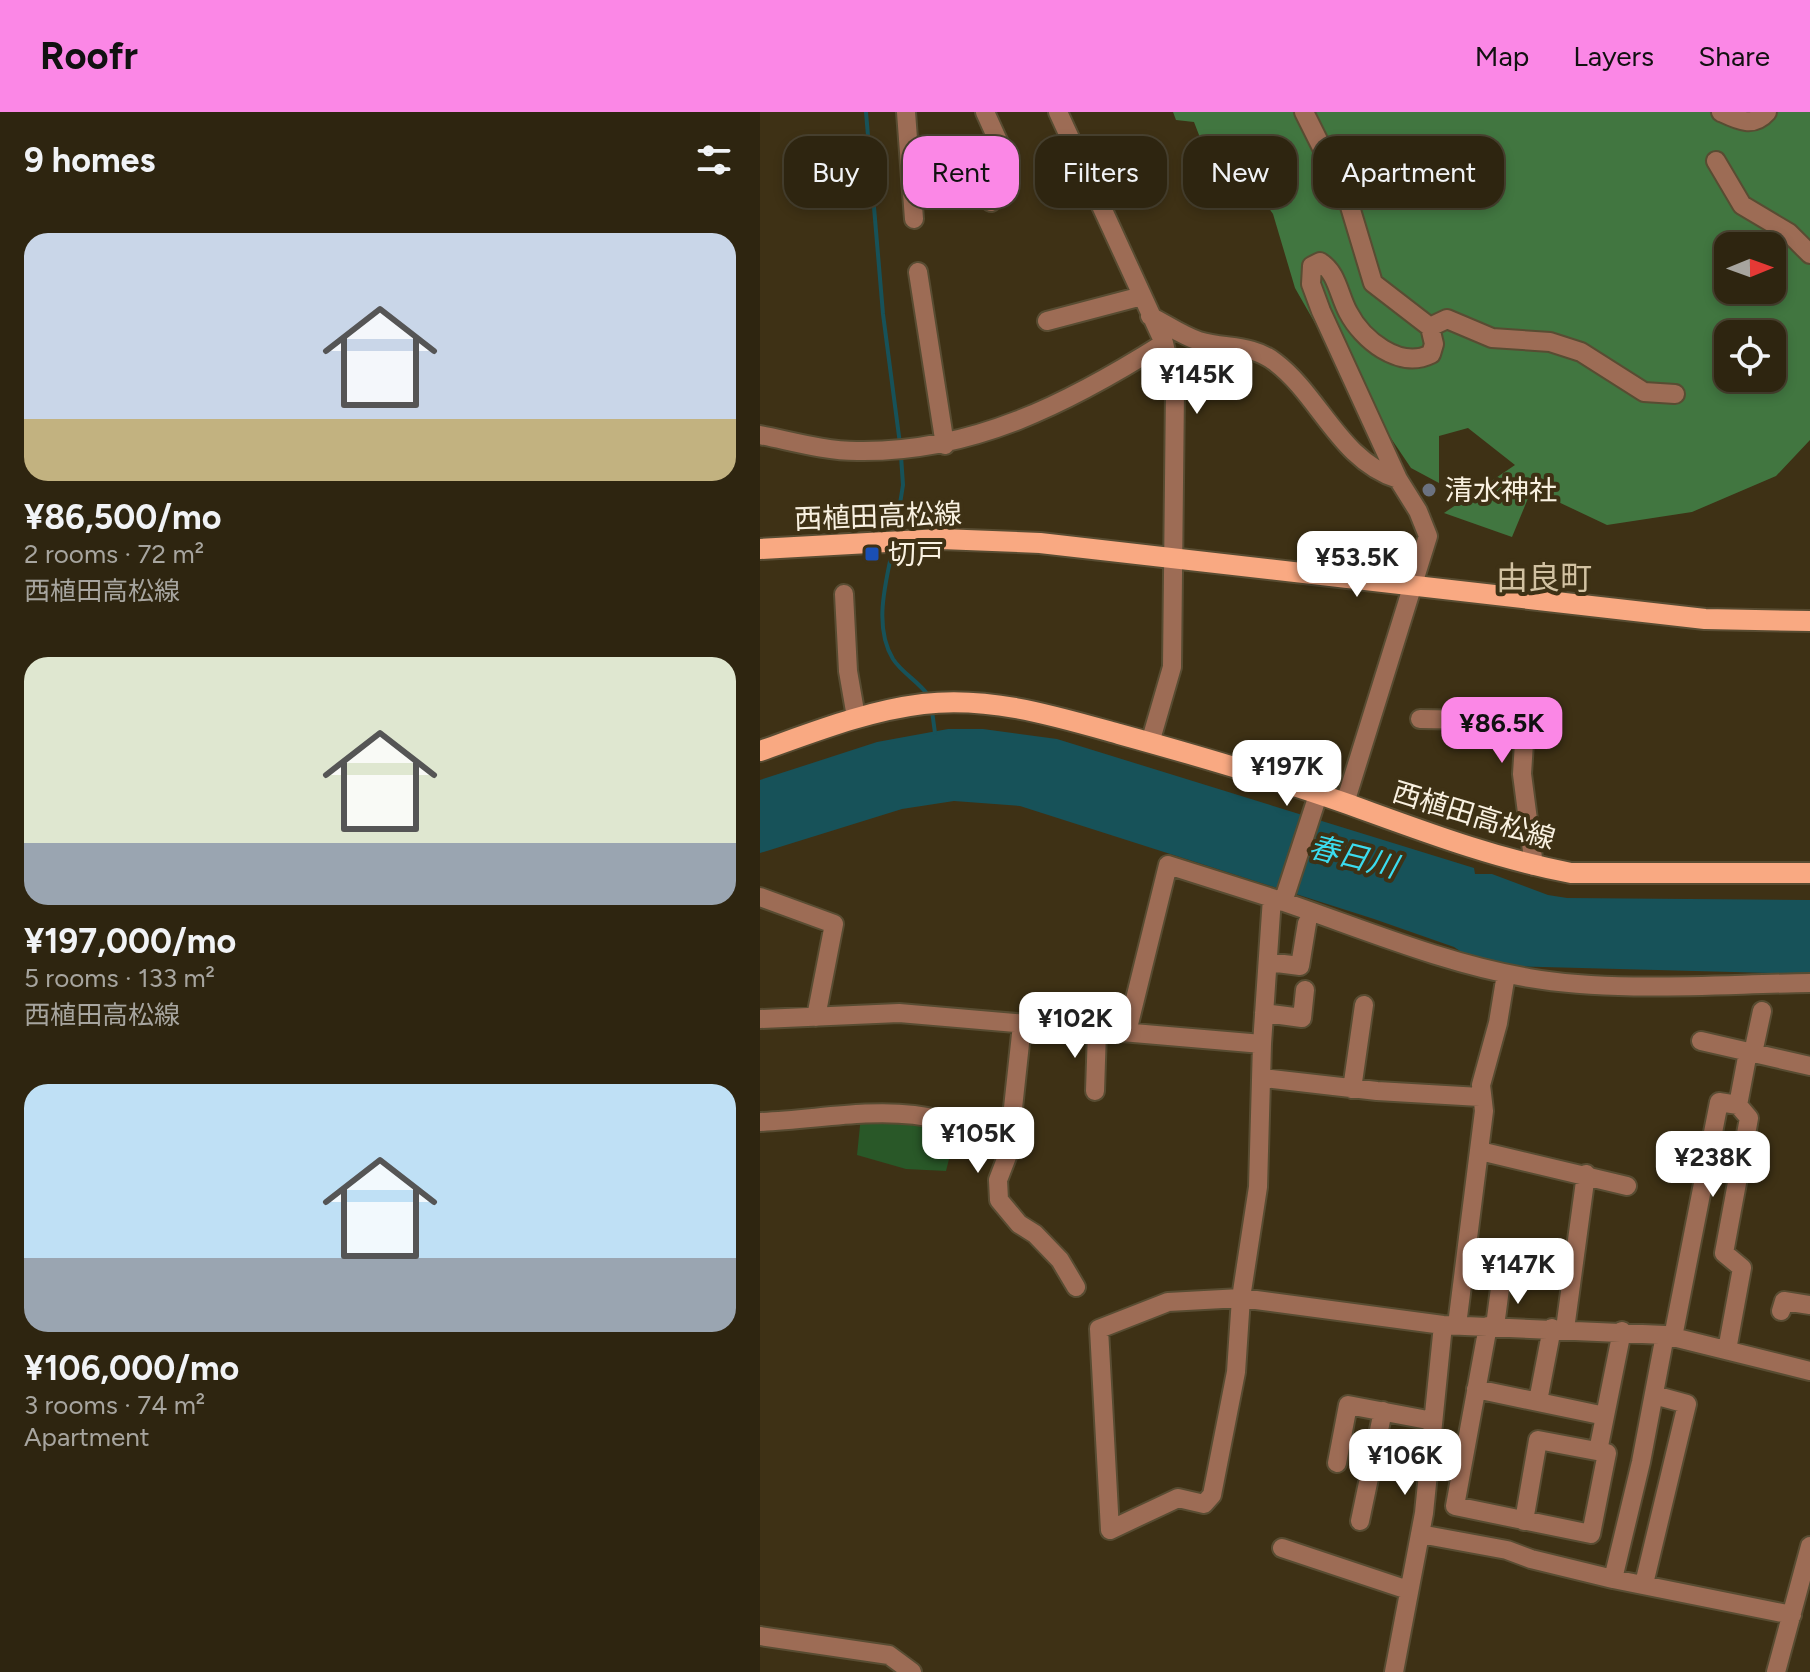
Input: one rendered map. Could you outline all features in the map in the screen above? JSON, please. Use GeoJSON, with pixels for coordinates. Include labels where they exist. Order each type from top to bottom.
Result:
{"type":"FeatureCollection","features":[{"type":"Feature","properties":{"kind":"main road","name":"西植田高松線"},"geometry":{"type":"LineString","coordinates":[[760,549],[894,541],[1040,543],[1414,583],[1705,619],[1810,621]]}},
{"type":"Feature","properties":{"kind":"main road","name":"西植田高松線"},"geometry":{"type":"LineString","coordinates":[[760,751],[856,717],[924,704],[973,703],[1017,707],[1150,743],[1345,803],[1443,840],[1534,866],[1571,873],[1810,873]]}},
{"type":"Feature","properties":{"kind":"street"},"geometry":{"type":"LineString","coordinates":[[906,112],[908,136]]}},
{"type":"Feature","properties":{"kind":"street"},"geometry":{"type":"LineString","coordinates":[[985,112],[996,136]]}},
{"type":"Feature","properties":{"kind":"street"},"geometry":{"type":"LineString","coordinates":[[1058,112],[1164,343],[1175,390],[1176,557],[1172,667],[1150,743]]}},
{"type":"Feature","properties":{"kind":"street"},"geometry":{"type":"LineString","coordinates":[[1304,112],[1348,200],[1373,283],[1430,327],[1434,344],[1431,354],[1407,359],[1395,356],[1362,331],[1349,315],[1330,270],[1320,262],[1312,266],[1311,284],[1321,311],[1398,479],[1418,511],[1428,536],[1345,803]]}},
{"type":"Feature","properties":{"kind":"street"},"geometry":{"type":"LineString","coordinates":[[1721,112],[1742,122],[1757,121],[1767,112]]}},
{"type":"Feature","properties":{"kind":"street"},"geometry":{"type":"LineString","coordinates":[[1716,161],[1742,205],[1789,233],[1810,254]]}},
{"type":"Feature","properties":{"kind":"street"},"geometry":{"type":"LineString","coordinates":[[913,208],[914,219]]}},
{"type":"Feature","properties":{"kind":"street"},"geometry":{"type":"LineString","coordinates":[[918,272],[945,445]]}},
{"type":"Feature","properties":{"kind":"street"},"geometry":{"type":"LineString","coordinates":[[1047,321],[1142,296]]}},
{"type":"Feature","properties":{"kind":"street"},"geometry":{"type":"LineString","coordinates":[[1150,316],[1199,341],[1254,349],[1277,362],[1348,445],[1376,472],[1398,479]]}},
{"type":"Feature","properties":{"kind":"street"},"geometry":{"type":"LineString","coordinates":[[1430,327],[1447,319],[1492,338],[1550,342],[1596,359],[1644,392],[1675,394]]}},
{"type":"Feature","properties":{"kind":"street"},"geometry":{"type":"LineString","coordinates":[[760,435],[853,451],[945,445],[1087,391],[1164,343]]}},
{"type":"Feature","properties":{"kind":"street"},"geometry":{"type":"LineString","coordinates":[[844,594],[848,671],[856,717]]}},
{"type":"Feature","properties":{"kind":"street"},"geometry":{"type":"LineString","coordinates":[[1420,719],[1476,720],[1525,727],[1522,774],[1534,866]]}},
{"type":"Feature","properties":{"kind":"street"},"geometry":{"type":"LineString","coordinates":[[1318,795],[1278,900],[1268,962],[1258,1187],[1241,1298],[1236,1372],[1212,1495],[1204,1504],[1178,1498],[1110,1530],[1099,1329],[1168,1302],[1241,1298],[1450,1325],[1622,1331],[1669,1336],[1810,1371]]}},
{"type":"Feature","properties":{"kind":"street"},"geometry":{"type":"LineString","coordinates":[[1127,1032],[1168,865],[1506,974],[1590,984],[1810,983]]}},
{"type":"Feature","properties":{"kind":"street"},"geometry":{"type":"LineString","coordinates":[[760,897],[834,924],[816,1017]]}},
{"type":"Feature","properties":{"kind":"street"},"geometry":{"type":"LineString","coordinates":[[1268,962],[1300,966],[1307,923]]}},
{"type":"Feature","properties":{"kind":"street"},"geometry":{"type":"LineString","coordinates":[[1394,1672],[1420,1534],[1433,1421],[1480,1151],[1484,1111],[1480,1097],[1506,974]]}},
{"type":"Feature","properties":{"kind":"street"},"geometry":{"type":"LineString","coordinates":[[1264,1013],[1301,1026],[1305,990]]}},
{"type":"Feature","properties":{"kind":"street"},"geometry":{"type":"LineString","coordinates":[[1352,1089],[1364,1005]]}},
{"type":"Feature","properties":{"kind":"street"},"geometry":{"type":"LineString","coordinates":[[1738,1105],[1762,1011]]}},
{"type":"Feature","properties":{"kind":"street"},"geometry":{"type":"LineString","coordinates":[[760,1019],[899,1013],[1262,1044]]}},
{"type":"Feature","properties":{"kind":"street"},"geometry":{"type":"LineString","coordinates":[[1022,1025],[1008,1154],[998,1180],[999,1200],[1019,1224],[1035,1234],[1060,1260],[1076,1287]]}},
{"type":"Feature","properties":{"kind":"street"},"geometry":{"type":"LineString","coordinates":[[1095,1091],[1097,1031]]}},
{"type":"Feature","properties":{"kind":"street"},"geometry":{"type":"LineString","coordinates":[[1701,1041],[1810,1066]]}},
{"type":"Feature","properties":{"kind":"street"},"geometry":{"type":"LineString","coordinates":[[1263,1078],[1352,1089],[1480,1097]]}},
{"type":"Feature","properties":{"kind":"street"},"geometry":{"type":"LineString","coordinates":[[1613,1579],[1719,1102],[1738,1105],[1749,1118],[1724,1253],[1742,1268],[1727,1350]]}},
{"type":"Feature","properties":{"kind":"street"},"geometry":{"type":"LineString","coordinates":[[760,1122],[852,1113],[911,1112],[990,1139],[1008,1154]]}},
{"type":"Feature","properties":{"kind":"street"},"geometry":{"type":"LineString","coordinates":[[1480,1151],[1627,1186]]}},
{"type":"Feature","properties":{"kind":"street"},"geometry":{"type":"LineString","coordinates":[[1538,1401],[1558,1328],[1586,1174]]}},
{"type":"Feature","properties":{"kind":"street"},"geometry":{"type":"LineString","coordinates":[[1501,1281],[1476,1389],[1455,1506],[1524,1521],[1591,1534],[1607,1453],[1538,1440],[1524,1521]]}},
{"type":"Feature","properties":{"kind":"street"},"geometry":{"type":"LineString","coordinates":[[1781,1311],[1784,1301],[1810,1305]]}},
{"type":"Feature","properties":{"kind":"street"},"geometry":{"type":"LineString","coordinates":[[1598,1451],[1622,1331]]}},
{"type":"Feature","properties":{"kind":"street"},"geometry":{"type":"LineString","coordinates":[[1476,1389],[1605,1416]]}},
{"type":"Feature","properties":{"kind":"street"},"geometry":{"type":"LineString","coordinates":[[1644,1584],[1687,1404],[1654,1395]]}},
{"type":"Feature","properties":{"kind":"street"},"geometry":{"type":"LineString","coordinates":[[1337,1463],[1348,1405],[1433,1421]]}},
{"type":"Feature","properties":{"kind":"street"},"geometry":{"type":"LineString","coordinates":[[1360,1521],[1383,1411]]}},
{"type":"Feature","properties":{"kind":"street"},"geometry":{"type":"LineString","coordinates":[[1420,1534],[1507,1550],[1613,1579],[1792,1615]]}},
{"type":"Feature","properties":{"kind":"street"},"geometry":{"type":"LineString","coordinates":[[1776,1672],[1810,1546]]}},
{"type":"Feature","properties":{"kind":"street"},"geometry":{"type":"LineString","coordinates":[[1282,1548],[1408,1590]]}},
{"type":"Feature","properties":{"kind":"street"},"geometry":{"type":"LineString","coordinates":[[760,1636],[889,1655],[912,1672]]}},
{"type":"Feature","properties":{"kind":"green space"},"geometry":{"type":"Polygon","coordinates":[[[1173,112],[1810,112],[1810,440],[1776,476],[1692,512],[1607,525],[1552,499],[1529,496],[1512,537],[1444,513],[1515,465],[1468,428],[1439,436],[1439,483],[1411,468],[1324,339],[1295,288],[1269,208],[1297,208],[1297,136],[1199,136],[1194,122],[1176,120],[1173,112]]]}},
{"type":"Feature","properties":{"kind":"green space"},"geometry":{"type":"Polygon","coordinates":[[[861,1116],[944,1128],[939,1151],[950,1155],[946,1171],[906,1169],[857,1155],[861,1116]]]}},
{"type":"Feature","properties":{"kind":"water","name":"春日川"},"geometry":{"type":"Polygon","coordinates":[[[948,729],[983,729],[1057,739],[1474,868],[1475,874],[1492,874],[1548,895],[1567,898],[1810,900],[1810,974],[1509,966],[1469,957],[1454,947],[1374,919],[1020,806],[954,801],[902,809],[760,853],[760,780],[877,742],[948,729]]]}},
{"type":"Feature","properties":{"kind":"waterway"},"geometry":{"type":"LineString","coordinates":[[866,112],[883,314],[900,444]]}},
{"type":"Feature","properties":{"kind":"waterway"},"geometry":{"type":"LineString","coordinates":[[895,535],[903,485],[901,456]]}},
{"type":"Feature","properties":{"kind":"waterway"},"geometry":{"type":"LineString","coordinates":[[893,547],[882,618],[887,646],[901,669],[928,695]]}},
{"type":"Feature","properties":{"kind":"waterway"},"geometry":{"type":"LineString","coordinates":[[932,711],[935,733]]}},
{"type":"Feature","properties":{"kind":"place","name":"清水神社"},"geometry":{"type":"Point","coordinates":[1429,490]}},
{"type":"Feature","properties":{"kind":"place","name":"切戸"},"geometry":{"type":"Point","coordinates":[872,554]}},
{"type":"Feature","properties":{"kind":"district","name":"由良町"},"geometry":{"type":"Point","coordinates":[1544,578]}}]}
